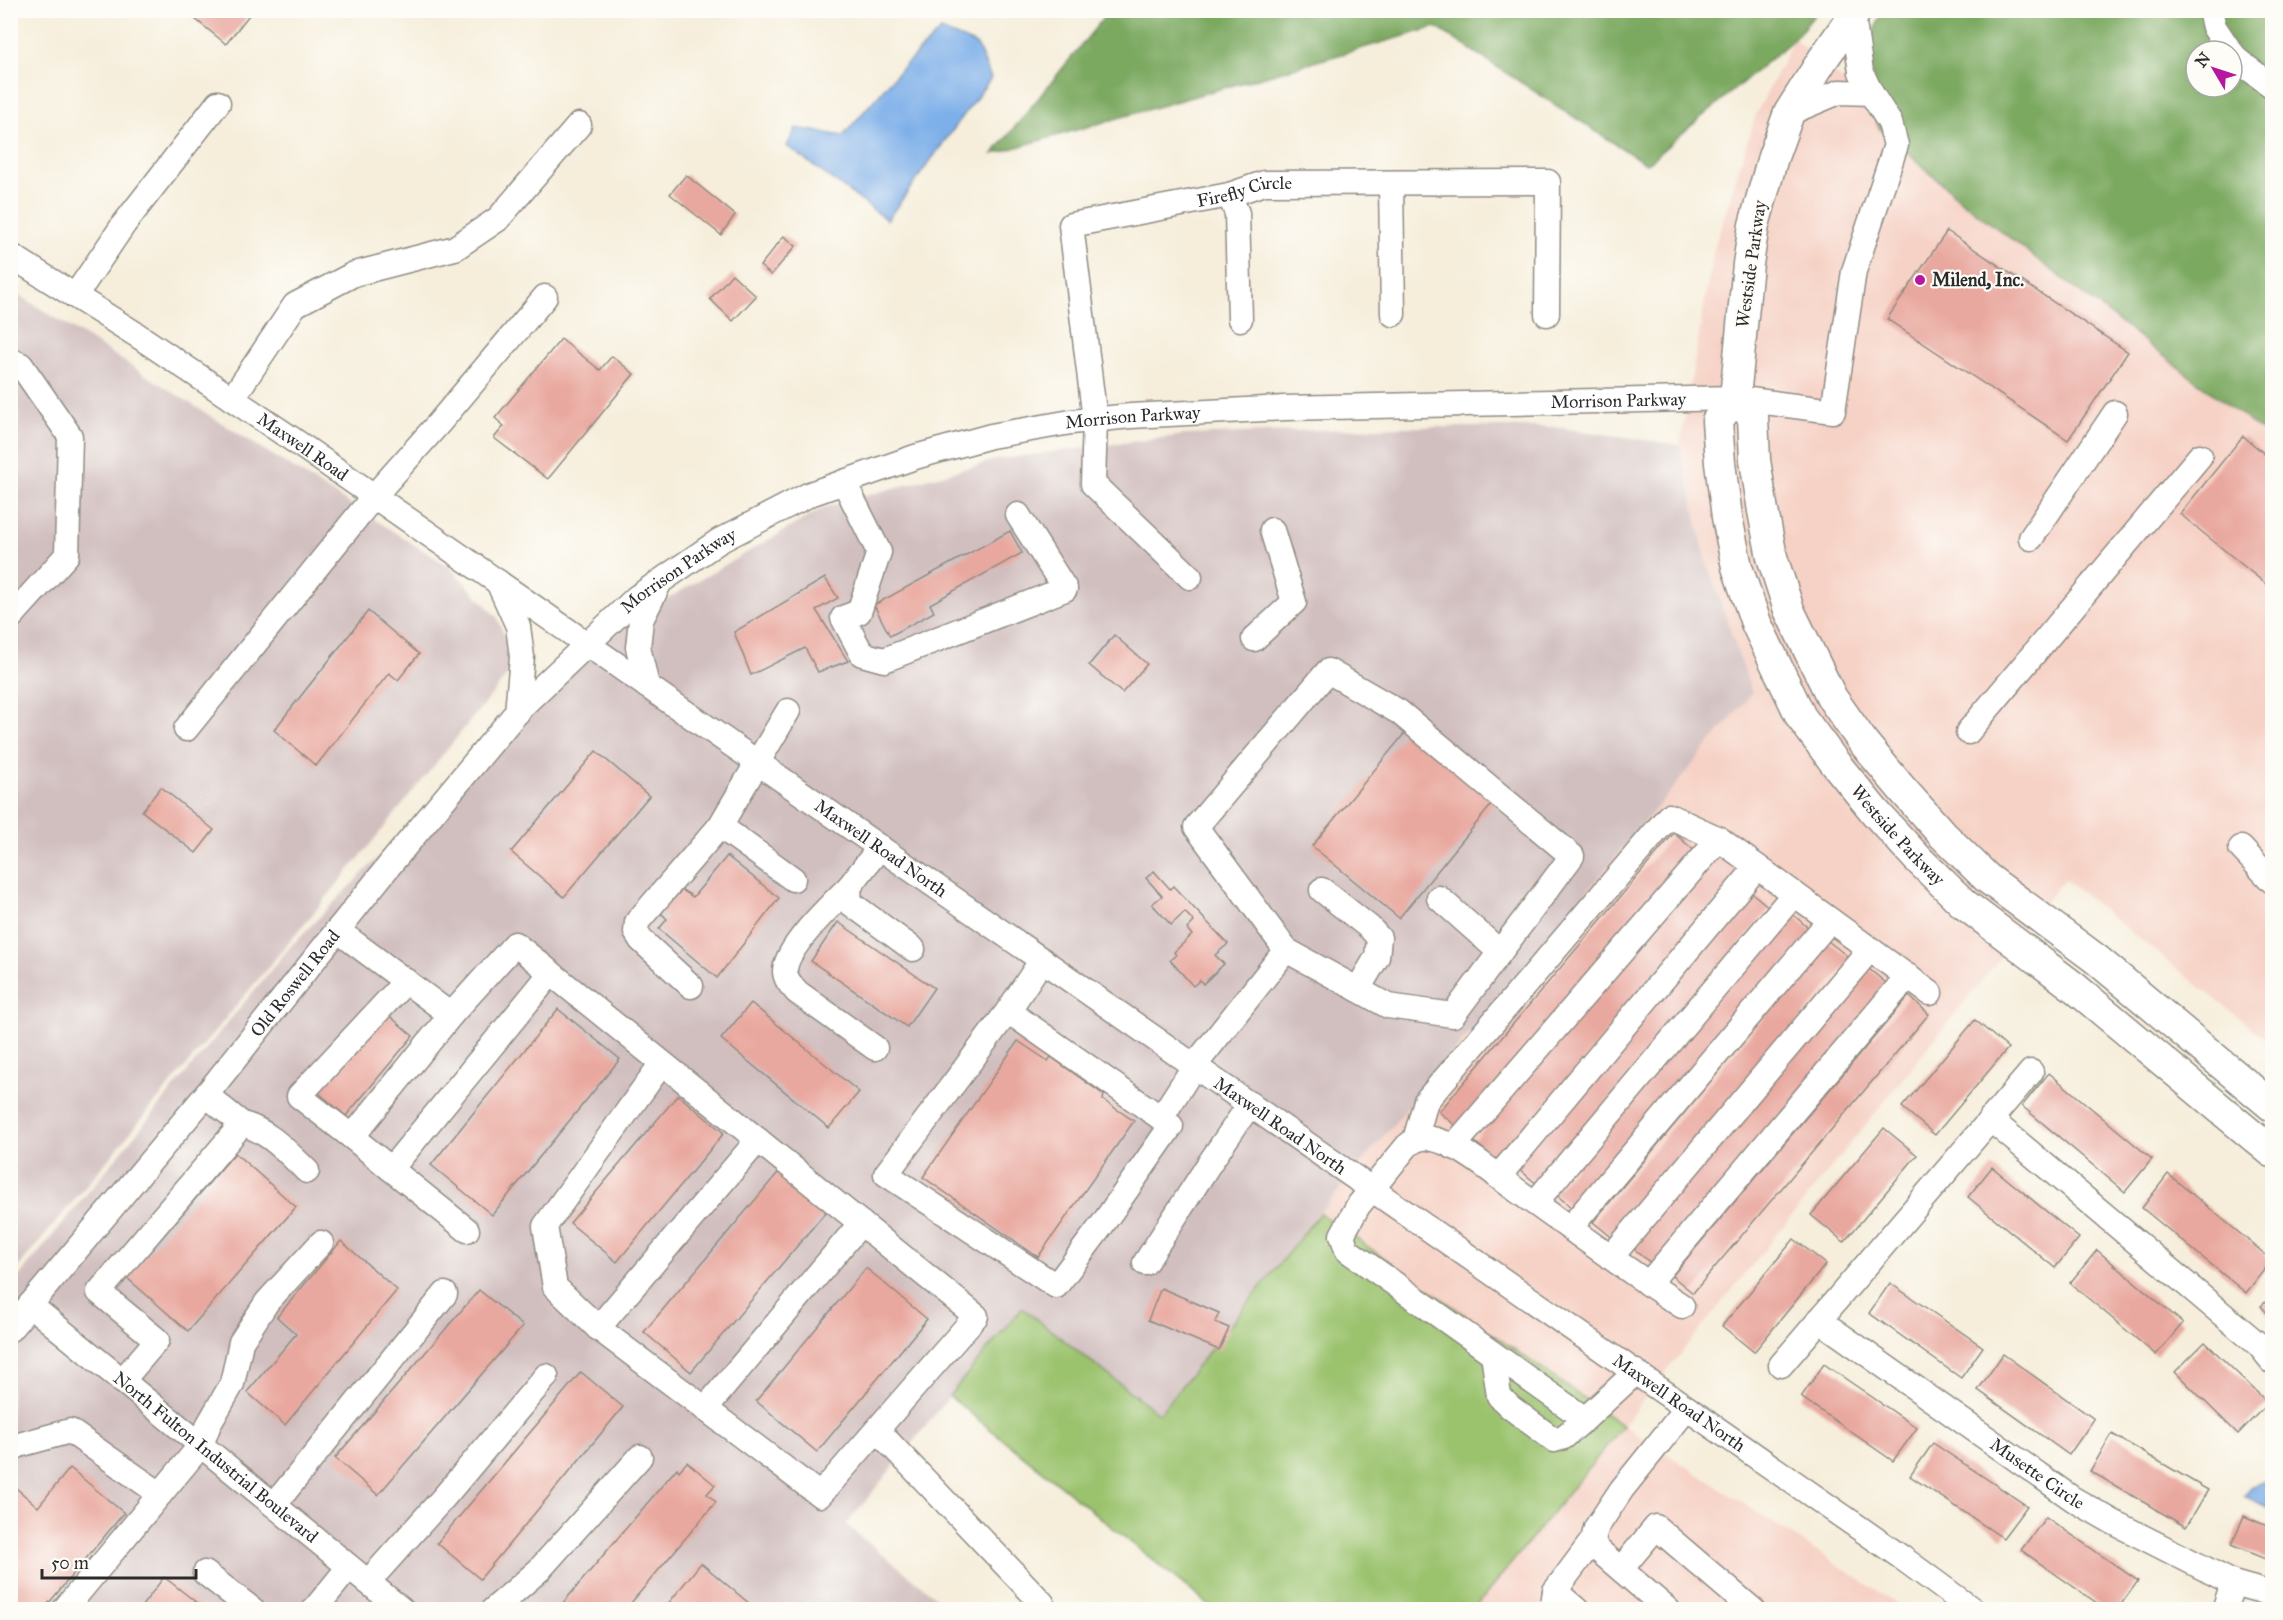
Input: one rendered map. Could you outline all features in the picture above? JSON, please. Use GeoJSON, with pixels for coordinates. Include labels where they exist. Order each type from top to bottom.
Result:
{"type":"FeatureCollection","features":[{"type":"Feature","properties":{"kind":"main road","name":"Westside Parkway"},"geometry":{"type":"LineString","coordinates":[[1855,13],[1789,113],[1763,187],[1748,264],[1736,398],[1717,421],[1720,463],[1737,567],[1756,623],[1801,717],[1834,764],[1918,859],[1964,904],[2074,987],[2272,1152]]}},
{"type":"Feature","properties":{"kind":"main road","name":"Westside Parkway"},"geometry":{"type":"LineString","coordinates":[[1736,398],[1753,417],[1755,460],[1762,511],[1772,557],[1789,610],[1832,698],[1863,742],[1943,835],[1987,878],[2096,959],[2270,1097]]}},
{"type":"Feature","properties":{"kind":"street"},"geometry":{"type":"LineString","coordinates":[[2210,10],[2214,27],[2222,39]]}},
{"type":"Feature","properties":{"kind":"street"},"geometry":{"type":"LineString","coordinates":[[1789,113],[1839,92],[1871,93],[1862,72],[1855,13]]}},
{"type":"Feature","properties":{"kind":"street"},"geometry":{"type":"LineString","coordinates":[[2244,65],[2272,86]]}},
{"type":"Feature","properties":{"kind":"street","name":"Morrison Parkway"},"geometry":{"type":"LineString","coordinates":[[588,645],[636,598],[719,541],[810,494],[915,458],[991,436],[1095,420],[1285,408],[1736,398],[1833,411],[1854,271],[1896,145],[1890,123],[1871,93]]}},
{"type":"Feature","properties":{"kind":"street"},"geometry":{"type":"LineString","coordinates":[[75,296],[124,224],[218,104]]}},
{"type":"Feature","properties":{"kind":"street"},"geometry":{"type":"LineString","coordinates":[[232,399],[295,305],[354,274],[455,248],[498,219],[579,125]]}},
{"type":"Feature","properties":{"kind":"street","name":"Firefly Circle"},"geometry":{"type":"LineString","coordinates":[[1190,577],[1093,484],[1095,420],[1071,225],[1229,195],[1264,183],[1548,182],[1547,314]]}},
{"type":"Feature","properties":{"kind":"street"},"geometry":{"type":"LineString","coordinates":[[1391,183],[1393,314]]}},
{"type":"Feature","properties":{"kind":"street"},"geometry":{"type":"LineString","coordinates":[[1229,195],[1237,213],[1240,320]]}},
{"type":"Feature","properties":{"kind":"street","name":"Maxwell Road"},"geometry":{"type":"LineString","coordinates":[[10,255],[232,399],[588,645]]}},
{"type":"Feature","properties":{"kind":"street"},"geometry":{"type":"LineString","coordinates":[[186,729],[374,496],[545,297]]}},
{"type":"Feature","properties":{"kind":"street"},"geometry":{"type":"LineString","coordinates":[[10,360],[21,365],[70,436],[67,555],[10,618]]}},
{"type":"Feature","properties":{"kind":"street"},"geometry":{"type":"LineString","coordinates":[[2031,538],[2115,413]]}},
{"type":"Feature","properties":{"kind":"street"},"geometry":{"type":"LineString","coordinates":[[1968,732],[2200,456]]}},
{"type":"Feature","properties":{"kind":"street"},"geometry":{"type":"LineString","coordinates":[[844,482],[879,552],[859,612],[843,618],[862,654],[884,660],[1065,589],[1017,515]]}},
{"type":"Feature","properties":{"kind":"street"},"geometry":{"type":"LineString","coordinates":[[1254,639],[1294,602],[1272,530]]}},
{"type":"Feature","properties":{"kind":"street"},"geometry":{"type":"LineString","coordinates":[[647,686],[638,647],[641,620],[661,581]]}},
{"type":"Feature","properties":{"kind":"street"},"geometry":{"type":"LineString","coordinates":[[498,582],[518,626],[522,657],[517,713]]}},
{"type":"Feature","properties":{"kind":"street","name":"Maxwell Road North"},"geometry":{"type":"LineString","coordinates":[[588,645],[1372,1188],[1901,1557],[1973,1610]]}},
{"type":"Feature","properties":{"kind":"street","name":"Old Roswell Road"},"geometry":{"type":"LineString","coordinates":[[10,1329],[206,1095],[337,930],[517,713],[588,645]]}},
{"type":"Feature","properties":{"kind":"street"},"geometry":{"type":"LineString","coordinates":[[1328,670],[1399,712],[1572,856],[1453,1016],[1388,1006],[1358,989],[1286,950],[1196,828],[1328,670]]}},
{"type":"Feature","properties":{"kind":"street"},"geometry":{"type":"LineString","coordinates":[[691,986],[640,940],[636,932],[638,922],[720,826],[788,711]]}},
{"type":"Feature","properties":{"kind":"street"},"geometry":{"type":"LineString","coordinates":[[1415,1140],[1426,1101],[1670,816],[1719,838],[1930,993]]}},
{"type":"Feature","properties":{"kind":"street"},"geometry":{"type":"LineString","coordinates":[[720,826],[793,879]]}},
{"type":"Feature","properties":{"kind":"street"},"geometry":{"type":"LineString","coordinates":[[1453,1147],[1719,838]]}},
{"type":"Feature","properties":{"kind":"street"},"geometry":{"type":"LineString","coordinates":[[875,1048],[797,992],[788,981],[785,971],[788,960],[797,945],[819,916],[849,887],[880,847]]}},
{"type":"Feature","properties":{"kind":"street"},"geometry":{"type":"LineString","coordinates":[[2241,848],[2272,881]]}},
{"type":"Feature","properties":{"kind":"street"},"geometry":{"type":"LineString","coordinates":[[1498,1177],[1757,867]]}},
{"type":"Feature","properties":{"kind":"street"},"geometry":{"type":"LineString","coordinates":[[849,887],[850,903],[913,949]]}},
{"type":"Feature","properties":{"kind":"street"},"geometry":{"type":"LineString","coordinates":[[1322,890],[1370,928],[1379,938],[1377,957],[1358,989]]}},
{"type":"Feature","properties":{"kind":"street"},"geometry":{"type":"LineString","coordinates":[[1535,1203],[1794,894]]}},
{"type":"Feature","properties":{"kind":"street"},"geometry":{"type":"LineString","coordinates":[[1439,898],[1500,952]]}},
{"type":"Feature","properties":{"kind":"street"},"geometry":{"type":"LineString","coordinates":[[1570,1228],[1830,920]]}},
{"type":"Feature","properties":{"kind":"street"},"geometry":{"type":"LineString","coordinates":[[337,930],[450,1014]]}},
{"type":"Feature","properties":{"kind":"street"},"geometry":{"type":"LineString","coordinates":[[352,1137],[450,1014],[515,944],[662,1062],[976,1316],[820,1495],[598,1328],[555,1287],[545,1226],[662,1062]]}},
{"type":"Feature","properties":{"kind":"street"},"geometry":{"type":"LineString","coordinates":[[1611,1257],[1870,949]]}},
{"type":"Feature","properties":{"kind":"street"},"geometry":{"type":"LineString","coordinates":[[1161,1118],[1195,1065],[1286,950]]}},
{"type":"Feature","properties":{"kind":"street"},"geometry":{"type":"LineString","coordinates":[[1008,1011],[1171,1125],[1102,1225],[1056,1286],[886,1174],[1008,1011],[1042,960]]}},
{"type":"Feature","properties":{"kind":"street"},"geometry":{"type":"LineString","coordinates":[[391,1169],[551,973]]}},
{"type":"Feature","properties":{"kind":"street"},"geometry":{"type":"LineString","coordinates":[[1648,1284],[1908,976]]}},
{"type":"Feature","properties":{"kind":"street"},"geometry":{"type":"LineString","coordinates":[[406,981],[299,1096],[467,1230]]}},
{"type":"Feature","properties":{"kind":"street"},"geometry":{"type":"LineString","coordinates":[[1781,1365],[2031,1072]]}},
{"type":"Feature","properties":{"kind":"street"},"geometry":{"type":"LineString","coordinates":[[206,1095],[242,1124],[257,1128],[267,1135],[308,1170]]}},
{"type":"Feature","properties":{"kind":"street"},"geometry":{"type":"LineString","coordinates":[[2241,1125],[2270,1097]]}},
{"type":"Feature","properties":{"kind":"street"},"geometry":{"type":"LineString","coordinates":[[1146,1263],[1250,1104]]}},
{"type":"Feature","properties":{"kind":"street"},"geometry":{"type":"LineString","coordinates":[[1990,1119],[2259,1346],[2272,1361]]}},
{"type":"Feature","properties":{"kind":"street"},"geometry":{"type":"LineString","coordinates":[[123,1381],[157,1340],[99,1292],[242,1124]]}},
{"type":"Feature","properties":{"kind":"street"},"geometry":{"type":"LineString","coordinates":[[1585,1419],[1347,1250],[1342,1235],[1355,1210],[1407,1146],[1415,1140],[1426,1137],[1453,1147],[1682,1306]]}},
{"type":"Feature","properties":{"kind":"street"},"geometry":{"type":"LineString","coordinates":[[598,1328],[758,1140]]}},
{"type":"Feature","properties":{"kind":"street"},"geometry":{"type":"LineString","coordinates":[[705,1409],[861,1223]]}},
{"type":"Feature","properties":{"kind":"street"},"geometry":{"type":"LineString","coordinates":[[64,1610],[201,1445],[232,1384],[241,1342],[267,1302],[321,1243]]}},
{"type":"Feature","properties":{"kind":"street"},"geometry":{"type":"LineString","coordinates":[[274,1505],[445,1294]]}},
{"type":"Feature","properties":{"kind":"street","name":"North Fulton Industrial Boulevard"},"geometry":{"type":"LineString","coordinates":[[30,1305],[402,1610]]}},
{"type":"Feature","properties":{"kind":"street","name":"Musette Circle"},"geometry":{"type":"LineString","coordinates":[[1820,1320],[2073,1499],[2233,1584],[2272,1594]]}},
{"type":"Feature","properties":{"kind":"street"},"geometry":{"type":"LineString","coordinates":[[1493,1354],[1499,1396],[1554,1440],[1564,1437],[1636,1372]]}},
{"type":"Feature","properties":{"kind":"street"},"geometry":{"type":"LineString","coordinates":[[314,1610],[445,1496],[546,1376]]}},
{"type":"Feature","properties":{"kind":"street"},"geometry":{"type":"LineString","coordinates":[[1577,1610],[1554,1600],[1593,1540],[1596,1528],[1622,1489],[1687,1408]]}},
{"type":"Feature","properties":{"kind":"street"},"geometry":{"type":"LineString","coordinates":[[877,1430],[1042,1603]]}},
{"type":"Feature","properties":{"kind":"street"},"geometry":{"type":"LineString","coordinates":[[10,1450],[19,1445],[70,1431],[160,1494]]}},
{"type":"Feature","properties":{"kind":"street"},"geometry":{"type":"LineString","coordinates":[[493,1610],[539,1570],[640,1457]]}},
{"type":"Feature","properties":{"kind":"street"},"geometry":{"type":"LineString","coordinates":[[1621,1569],[1656,1527],[1753,1610]]}},
{"type":"Feature","properties":{"kind":"street"},"geometry":{"type":"LineString","coordinates":[[1593,1540],[1597,1549],[1668,1610]]}},
{"type":"Feature","properties":{"kind":"street"},"geometry":{"type":"LineString","coordinates":[[205,1574],[253,1610]]}},
{"type":"Feature","properties":{"kind":"street"},"geometry":{"type":"LineString","coordinates":[[2224,1610],[2233,1584]]}},
{"type":"Feature","properties":{"kind":"shaded area"},"geometry":{"type":"Polygon","coordinates":[[[1794,39],[1835,74],[2272,420],[2272,1044],[2064,879],[1623,1425],[1905,1609],[1474,1609],[1622,1426],[1320,1213],[1752,693],[1706,560],[1680,445],[1714,248],[1756,114],[1794,39]]]}},
{"type":"Feature","properties":{"kind":"shaded area"},"geometry":{"type":"Polygon","coordinates":[[[11,290],[451,568],[497,617],[512,656],[509,673],[360,857],[11,1276],[11,290]]]}},
{"type":"Feature","properties":{"kind":"shaded area"},"geometry":{"type":"Polygon","coordinates":[[[1402,427],[1555,427],[1680,445],[1706,560],[1752,693],[1320,1213],[1158,1415],[1021,1308],[846,1525],[951,1609],[11,1610],[11,1286],[289,948],[588,645],[825,507],[1000,459],[1184,435],[1402,427]]]}},
{"type":"Feature","properties":{"kind":"green space"},"geometry":{"type":"Polygon","coordinates":[[[1109,11],[1818,11],[1794,39],[1646,164],[1436,27],[993,154],[1109,11]]]}},
{"type":"Feature","properties":{"kind":"green space"},"geometry":{"type":"Polygon","coordinates":[[[1885,11],[2272,11],[2272,439],[1964,203],[1879,128],[1857,73],[1880,16],[1885,11]]]}},
{"type":"Feature","properties":{"kind":"green space"},"geometry":{"type":"Polygon","coordinates":[[[1320,1213],[1623,1426],[1474,1609],[1215,1610],[949,1396],[1022,1308],[1159,1414],[1320,1213]]]}},
{"type":"Feature","properties":{"kind":"water"},"geometry":{"type":"Polygon","coordinates":[[[941,30],[977,45],[991,78],[887,220],[787,146],[796,128],[843,136],[900,70],[941,30]]]}},
{"type":"Feature","properties":{"kind":"water"},"geometry":{"type":"Polygon","coordinates":[[[2262,1481],[2272,1483],[2272,1509],[2244,1496],[2262,1481]]]}},
{"type":"Feature","properties":{"kind":"building"},"geometry":{"type":"Polygon","coordinates":[[[184,10],[253,10],[226,44],[184,10]]]}},
{"type":"Feature","properties":{"kind":"building"},"geometry":{"type":"Polygon","coordinates":[[[686,175],[735,215],[721,235],[670,194],[686,175]]]}},
{"type":"Feature","properties":{"kind":"building"},"geometry":{"type":"Polygon","coordinates":[[[1947,231],[2128,352],[2068,440],[1887,319],[1947,231]]]}},
{"type":"Feature","properties":{"kind":"building"},"geometry":{"type":"Polygon","coordinates":[[[784,236],[796,246],[771,275],[760,266],[784,236]]]}},
{"type":"Feature","properties":{"kind":"building"},"geometry":{"type":"Polygon","coordinates":[[[732,274],[756,296],[733,321],[710,299],[732,274]]]}},
{"type":"Feature","properties":{"kind":"building"},"geometry":{"type":"Polygon","coordinates":[[[561,339],[600,370],[612,356],[634,374],[548,479],[494,438],[504,426],[495,418],[561,339]]]}},
{"type":"Feature","properties":{"kind":"building"},"geometry":{"type":"Polygon","coordinates":[[[2243,436],[2272,460],[2272,589],[2180,514],[2243,436]]]}},
{"type":"Feature","properties":{"kind":"building"},"geometry":{"type":"Polygon","coordinates":[[[1010,531],[1022,553],[930,604],[934,612],[890,636],[874,605],[1010,531]]]}},
{"type":"Feature","properties":{"kind":"building"},"geometry":{"type":"Polygon","coordinates":[[[825,578],[838,598],[816,610],[848,661],[818,672],[805,648],[751,675],[734,632],[825,578]]]}},
{"type":"Feature","properties":{"kind":"building"},"geometry":{"type":"Polygon","coordinates":[[[368,611],[419,654],[398,680],[389,673],[316,766],[274,730],[368,611]]]}},
{"type":"Feature","properties":{"kind":"building"},"geometry":{"type":"Polygon","coordinates":[[[1114,635],[1147,664],[1122,693],[1089,665],[1114,635]]]}},
{"type":"Feature","properties":{"kind":"building"},"geometry":{"type":"Polygon","coordinates":[[[1409,728],[1497,798],[1399,918],[1312,846],[1409,728]]]}},
{"type":"Feature","properties":{"kind":"building"},"geometry":{"type":"Polygon","coordinates":[[[596,751],[649,796],[564,897],[511,852],[596,751]]]}},
{"type":"Feature","properties":{"kind":"building"},"geometry":{"type":"Polygon","coordinates":[[[161,787],[214,830],[196,853],[142,811],[161,787]]]}},
{"type":"Feature","properties":{"kind":"building"},"geometry":{"type":"Polygon","coordinates":[[[1674,833],[1696,852],[1461,1130],[1439,1112],[1674,833]]]}},
{"type":"Feature","properties":{"kind":"building"},"geometry":{"type":"Polygon","coordinates":[[[1720,853],[1742,871],[1499,1162],[1474,1141],[1720,853]]]}},
{"type":"Feature","properties":{"kind":"building"},"geometry":{"type":"Polygon","coordinates":[[[727,856],[779,898],[717,978],[659,929],[667,919],[660,912],[682,890],[693,897],[727,856]]]}},
{"type":"Feature","properties":{"kind":"building"},"geometry":{"type":"Polygon","coordinates":[[[1154,871],[1170,889],[1173,886],[1228,944],[1215,955],[1224,964],[1203,984],[1200,980],[1193,986],[1170,960],[1176,955],[1174,952],[1192,935],[1187,929],[1194,922],[1185,912],[1171,925],[1152,904],[1162,896],[1146,878],[1154,871]]]}},
{"type":"Feature","properties":{"kind":"building"},"geometry":{"type":"Polygon","coordinates":[[[1746,888],[1770,908],[1538,1185],[1514,1165],[1746,888]]]}},
{"type":"Feature","properties":{"kind":"building"},"geometry":{"type":"Polygon","coordinates":[[[1790,912],[1812,931],[1577,1212],[1554,1193],[1790,912]]]}},
{"type":"Feature","properties":{"kind":"building"},"geometry":{"type":"Polygon","coordinates":[[[838,922],[934,988],[907,1027],[811,961],[838,922]]]}},
{"type":"Feature","properties":{"kind":"building"},"geometry":{"type":"Polygon","coordinates":[[[1828,941],[1851,959],[1615,1240],[1593,1222],[1828,941]]]}},
{"type":"Feature","properties":{"kind":"building"},"geometry":{"type":"Polygon","coordinates":[[[1869,969],[1891,987],[1654,1266],[1632,1247],[1869,969]]]}},
{"type":"Feature","properties":{"kind":"building"},"geometry":{"type":"Polygon","coordinates":[[[1909,996],[1929,1014],[1693,1293],[1672,1276],[1909,996]]]}},
{"type":"Feature","properties":{"kind":"building"},"geometry":{"type":"Polygon","coordinates":[[[751,1003],[859,1092],[829,1128],[721,1039],[751,1003]]]}},
{"type":"Feature","properties":{"kind":"building"},"geometry":{"type":"Polygon","coordinates":[[[558,1009],[620,1059],[492,1215],[431,1165],[558,1009]]]}},
{"type":"Feature","properties":{"kind":"building"},"geometry":{"type":"Polygon","coordinates":[[[386,1013],[413,1036],[346,1116],[319,1093],[386,1013]]]}},
{"type":"Feature","properties":{"kind":"building"},"geometry":{"type":"Polygon","coordinates":[[[1975,1020],[2008,1048],[1935,1135],[1902,1107],[1975,1020]]]}},
{"type":"Feature","properties":{"kind":"building"},"geometry":{"type":"Polygon","coordinates":[[[1018,1041],[1048,1061],[1051,1057],[1104,1095],[1103,1100],[1134,1121],[1038,1257],[923,1177],[1018,1041]]]}},
{"type":"Feature","properties":{"kind":"building"},"geometry":{"type":"Polygon","coordinates":[[[2049,1073],[2152,1159],[2125,1192],[2022,1106],[2049,1073]]]}},
{"type":"Feature","properties":{"kind":"building"},"geometry":{"type":"Polygon","coordinates":[[[678,1095],[724,1133],[617,1262],[570,1223],[678,1095]]]}},
{"type":"Feature","properties":{"kind":"building"},"geometry":{"type":"Polygon","coordinates":[[[1884,1128],[1917,1155],[1844,1242],[1811,1215],[1884,1128]]]}},
{"type":"Feature","properties":{"kind":"building"},"geometry":{"type":"Polygon","coordinates":[[[235,1153],[296,1207],[188,1331],[127,1278],[235,1153]]]}},
{"type":"Feature","properties":{"kind":"building"},"geometry":{"type":"Polygon","coordinates":[[[1992,1167],[2079,1238],[2055,1268],[1968,1197],[1992,1167]]]}},
{"type":"Feature","properties":{"kind":"building"},"geometry":{"type":"Polygon","coordinates":[[[782,1168],[829,1208],[691,1372],[644,1332],[782,1168]]]}},
{"type":"Feature","properties":{"kind":"building"},"geometry":{"type":"Polygon","coordinates":[[[2168,1174],[2272,1260],[2246,1293],[2142,1208],[2168,1174]]]}},
{"type":"Feature","properties":{"kind":"building"},"geometry":{"type":"Polygon","coordinates":[[[1794,1239],[1826,1264],[1754,1352],[1722,1326],[1794,1239]]]}},
{"type":"Feature","properties":{"kind":"building"},"geometry":{"type":"Polygon","coordinates":[[[341,1241],[397,1290],[285,1425],[247,1392],[296,1334],[277,1317],[341,1241]]]}},
{"type":"Feature","properties":{"kind":"building"},"geometry":{"type":"Polygon","coordinates":[[[2097,1250],[2183,1323],[2156,1355],[2070,1283],[2097,1250]]]}},
{"type":"Feature","properties":{"kind":"building"},"geometry":{"type":"Polygon","coordinates":[[[866,1268],[927,1319],[817,1452],[756,1401],[866,1268]]]}},
{"type":"Feature","properties":{"kind":"building"},"geometry":{"type":"Polygon","coordinates":[[[1890,1283],[1983,1347],[1961,1378],[1869,1313],[1890,1283]]]}},
{"type":"Feature","properties":{"kind":"building"},"geometry":{"type":"Polygon","coordinates":[[[1161,1288],[1219,1313],[1215,1322],[1229,1328],[1219,1350],[1148,1320],[1161,1288]]]}},
{"type":"Feature","properties":{"kind":"building"},"geometry":{"type":"Polygon","coordinates":[[[479,1290],[523,1326],[378,1495],[335,1458],[479,1290]]]}},
{"type":"Feature","properties":{"kind":"building"},"geometry":{"type":"Polygon","coordinates":[[[2272,1296],[2272,1319],[2261,1306],[2272,1296]]]}},
{"type":"Feature","properties":{"kind":"building"},"geometry":{"type":"Polygon","coordinates":[[[2205,1342],[2268,1403],[2238,1434],[2175,1372],[2205,1342]]]}},
{"type":"Feature","properties":{"kind":"building"},"geometry":{"type":"Polygon","coordinates":[[[2003,1354],[2094,1419],[2069,1455],[1978,1390],[2003,1354]]]}},
{"type":"Feature","properties":{"kind":"building"},"geometry":{"type":"Polygon","coordinates":[[[1824,1364],[1917,1428],[1893,1461],[1801,1397],[1824,1364]]]}},
{"type":"Feature","properties":{"kind":"building"},"geometry":{"type":"Polygon","coordinates":[[[581,1372],[623,1407],[480,1579],[437,1543],[581,1372]]]}},
{"type":"Feature","properties":{"kind":"building"},"geometry":{"type":"Polygon","coordinates":[[[2112,1434],[2208,1490],[2186,1527],[2090,1471],[2112,1434]]]}},
{"type":"Feature","properties":{"kind":"building"},"geometry":{"type":"Polygon","coordinates":[[[1933,1443],[2027,1506],[2003,1538],[1910,1476],[1933,1443]]]}},
{"type":"Feature","properties":{"kind":"building"},"geometry":{"type":"Polygon","coordinates":[[[687,1462],[715,1485],[707,1494],[716,1502],[625,1610],[557,1610],[677,1468],[679,1471],[687,1462]]]}},
{"type":"Feature","properties":{"kind":"building"},"geometry":{"type":"Polygon","coordinates":[[[70,1468],[124,1513],[43,1610],[10,1610],[10,1495],[16,1488],[38,1507],[70,1468]]]}},
{"type":"Feature","properties":{"kind":"building"},"geometry":{"type":"Polygon","coordinates":[[[2244,1516],[2272,1528],[2272,1549],[2268,1560],[2231,1545],[2244,1516]]]}},
{"type":"Feature","properties":{"kind":"building"},"geometry":{"type":"Polygon","coordinates":[[[2046,1517],[2138,1581],[2117,1610],[2107,1610],[2021,1550],[2046,1517]]]}},
{"type":"Feature","properties":{"kind":"building"},"geometry":{"type":"Polygon","coordinates":[[[701,1563],[757,1610],[663,1610],[701,1563]]]}},
{"type":"Feature","properties":{"kind":"building"},"geometry":{"type":"Polygon","coordinates":[[[164,1577],[206,1610],[145,1610],[141,1607],[164,1577]]]}},
{"type":"Feature","properties":{"kind":"place","name":"Milend, Inc."},"geometry":{"type":"Point","coordinates":[1920,280]}}]}
